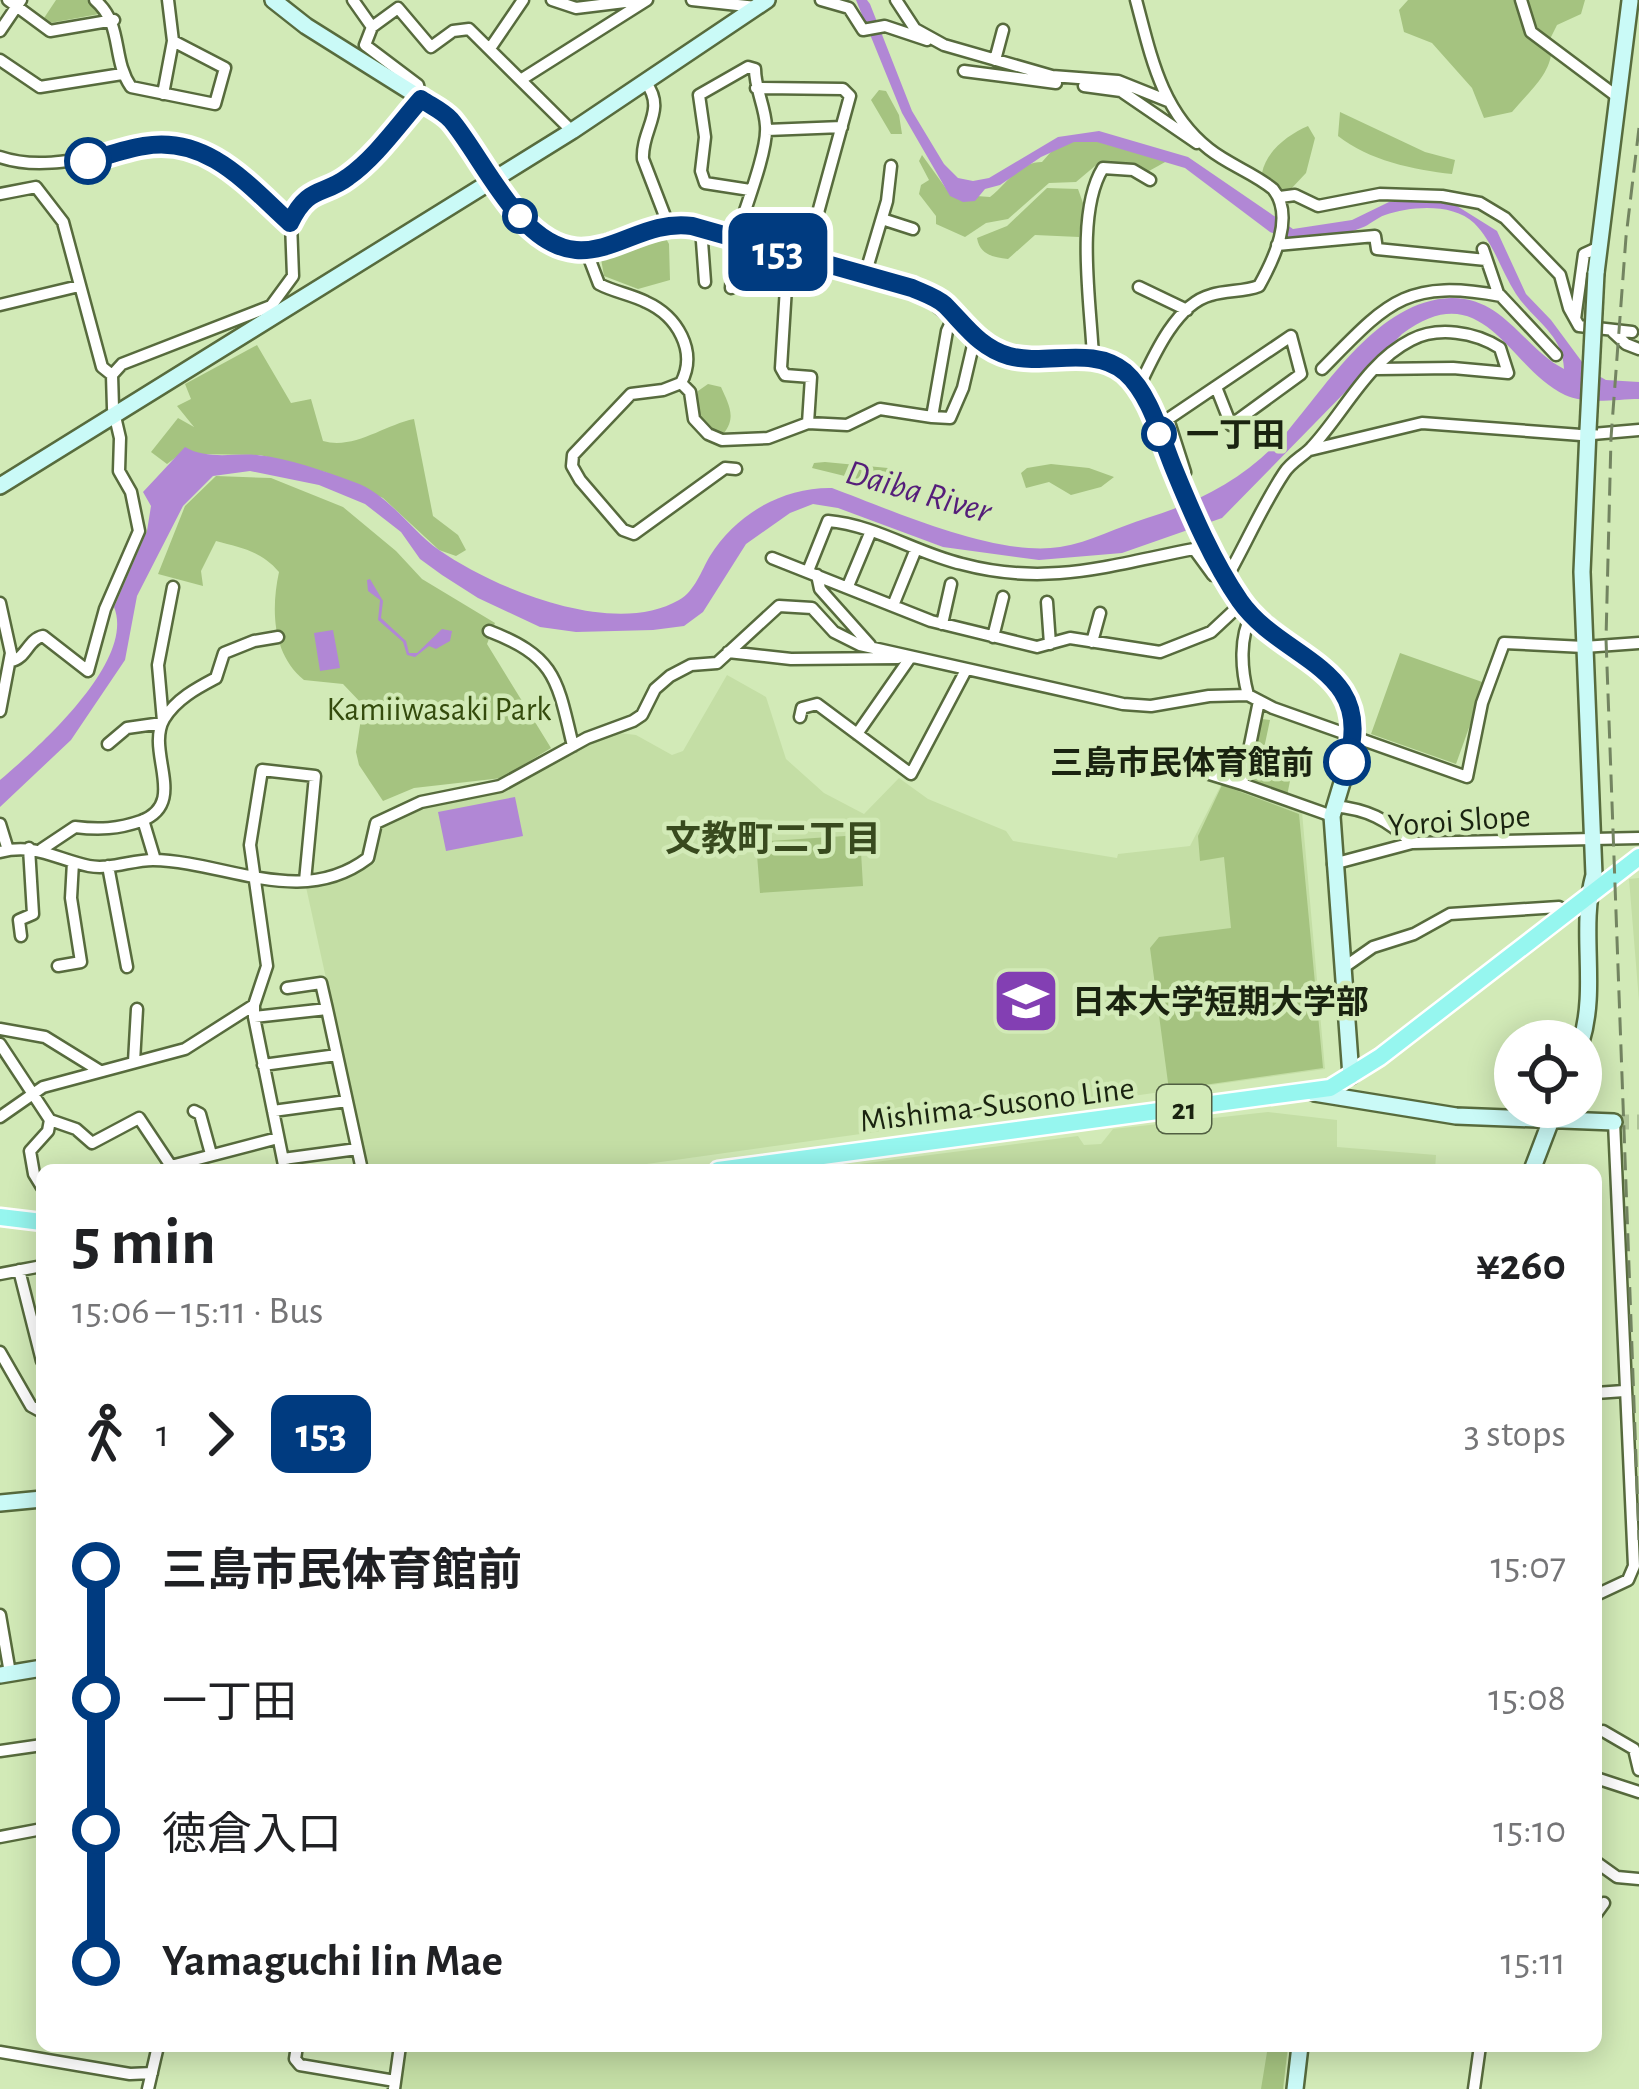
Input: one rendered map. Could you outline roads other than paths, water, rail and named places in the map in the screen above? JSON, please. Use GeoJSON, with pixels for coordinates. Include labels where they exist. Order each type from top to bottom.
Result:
{"type":"FeatureCollection","features":[{"type":"Feature","properties":{"kind":"main road","name":"Mishima-Susono Line"},"geometry":{"type":"LineString","coordinates":[[764,1164],[1311,1093],[1351,1076],[1639,857]]}},
{"type":"Feature","properties":{"kind":"main road"},"geometry":{"type":"LineString","coordinates":[[0,1216],[36,1221]]}},
{"type":"Feature","properties":{"kind":"street"},"geometry":{"type":"LineString","coordinates":[[95,0],[114,20],[122,74],[131,87],[215,104],[225,68],[170,39],[168,0]]}},
{"type":"Feature","properties":{"kind":"street"},"geometry":{"type":"LineString","coordinates":[[273,0],[452,122],[518,214],[540,235],[564,248],[586,250],[668,224],[701,228],[928,295],[1000,353],[1020,358],[1093,358],[1115,365],[1139,387],[1225,576],[1247,609],[1329,675],[1354,717],[1356,736],[1332,811],[1351,1076]]}},
{"type":"Feature","properties":{"kind":"street"},"geometry":{"type":"LineString","coordinates":[[353,0],[372,27]]}},
{"type":"Feature","properties":{"kind":"street"},"geometry":{"type":"LineString","coordinates":[[491,47],[523,0]]}},
{"type":"Feature","properties":{"kind":"street"},"geometry":{"type":"LineString","coordinates":[[552,0],[576,8],[645,0]]}},
{"type":"Feature","properties":{"kind":"street"},"geometry":{"type":"LineString","coordinates":[[523,79],[645,0]]}},
{"type":"Feature","properties":{"kind":"street"},"geometry":{"type":"LineString","coordinates":[[692,0],[761,3]]}},
{"type":"Feature","properties":{"kind":"street"},"geometry":{"type":"LineString","coordinates":[[821,0],[849,8],[867,30],[881,25],[1013,68],[1121,91],[1280,197],[1283,219],[1259,286],[1209,295],[1187,310],[1155,354],[1139,387]]}},
{"type":"Feature","properties":{"kind":"street"},"geometry":{"type":"LineString","coordinates":[[896,0],[910,24],[934,40]]}},
{"type":"Feature","properties":{"kind":"street"},"geometry":{"type":"LineString","coordinates":[[1136,0],[1168,101],[1210,150]]}},
{"type":"Feature","properties":{"kind":"street"},"geometry":{"type":"LineString","coordinates":[[1520,0],[1531,32],[1615,95]]}},
{"type":"Feature","properties":{"kind":"street"},"geometry":{"type":"LineString","coordinates":[[1586,1020],[1588,896],[1594,875],[1582,572],[1588,432],[1597,248],[1630,0]]}},
{"type":"Feature","properties":{"kind":"street"},"geometry":{"type":"LineString","coordinates":[[1630,0],[1639,10]]}},
{"type":"Feature","properties":{"kind":"street"},"geometry":{"type":"LineString","coordinates":[[0,31],[15,2],[50,31],[114,20]]}},
{"type":"Feature","properties":{"kind":"street"},"geometry":{"type":"LineString","coordinates":[[0,486],[572,130],[761,3]]}},
{"type":"Feature","properties":{"kind":"street"},"geometry":{"type":"LineString","coordinates":[[421,99],[418,85],[365,45],[372,27],[398,8],[431,47],[466,28],[491,47],[572,130]]}},
{"type":"Feature","properties":{"kind":"street"},"geometry":{"type":"LineString","coordinates":[[995,60],[1003,30]]}},
{"type":"Feature","properties":{"kind":"street"},"geometry":{"type":"LineString","coordinates":[[163,94],[173,41]]}},
{"type":"Feature","properties":{"kind":"street"},"geometry":{"type":"LineString","coordinates":[[0,59],[37,87],[122,74]]}},
{"type":"Feature","properties":{"kind":"street"},"geometry":{"type":"LineString","coordinates":[[731,288],[736,238],[751,190],[767,130],[755,69],[748,68],[699,95],[705,183],[751,190]]}},
{"type":"Feature","properties":{"kind":"street"},"geometry":{"type":"LineString","coordinates":[[964,71],[1039,82],[1118,80],[1168,101]]}},
{"type":"Feature","properties":{"kind":"street"},"geometry":{"type":"LineString","coordinates":[[646,83],[655,95],[656,111],[642,148],[643,159],[668,224]]}},
{"type":"Feature","properties":{"kind":"street"},"geometry":{"type":"LineString","coordinates":[[756,88],[846,90],[850,96],[796,257],[781,368],[784,375],[811,377],[808,423]]}},
{"type":"Feature","properties":{"kind":"street"},"geometry":{"type":"LineString","coordinates":[[7,654],[16,661],[33,639],[43,635],[88,670],[93,662],[105,609],[139,531],[133,498],[119,470],[112,375],[122,364],[272,306],[293,275],[290,223],[296,212],[320,188],[351,175],[421,99]]}},
{"type":"Feature","properties":{"kind":"street"},"geometry":{"type":"LineString","coordinates":[[767,130],[842,128]]}},
{"type":"Feature","properties":{"kind":"street"},"geometry":{"type":"LineString","coordinates":[[0,157],[26,162],[88,161],[152,145],[190,148],[221,160],[290,223]]}},
{"type":"Feature","properties":{"kind":"street"},"geometry":{"type":"LineString","coordinates":[[865,275],[891,166]]}},
{"type":"Feature","properties":{"kind":"street"},"geometry":{"type":"LineString","coordinates":[[1093,358],[1089,250],[1094,186],[1103,168],[1133,170],[1150,180]]}},
{"type":"Feature","properties":{"kind":"street"},"geometry":{"type":"LineString","coordinates":[[0,194],[35,187],[63,222],[102,367],[112,375]]}},
{"type":"Feature","properties":{"kind":"street"},"geometry":{"type":"LineString","coordinates":[[1280,197],[1295,194],[1318,206],[1380,194],[1480,202],[1505,218],[1560,275],[1574,322],[1589,330],[1633,332]]}},
{"type":"Feature","properties":{"kind":"street"},"geometry":{"type":"LineString","coordinates":[[881,219],[913,229]]}},
{"type":"Feature","properties":{"kind":"street"},"geometry":{"type":"LineString","coordinates":[[701,228],[705,282]]}},
{"type":"Feature","properties":{"kind":"street"},"geometry":{"type":"LineString","coordinates":[[1277,242],[1375,236],[1377,248],[1485,255],[1501,296],[1556,355]]}},
{"type":"Feature","properties":{"kind":"street"},"geometry":{"type":"LineString","coordinates":[[1574,322],[1584,254],[1597,248]]}},
{"type":"Feature","properties":{"kind":"street"},"geometry":{"type":"LineString","coordinates":[[586,250],[599,284],[656,307],[674,325],[689,349],[689,364],[681,382],[631,394],[576,448],[572,466],[580,480],[623,530],[634,534],[725,468],[736,469]]}},
{"type":"Feature","properties":{"kind":"street"},"geometry":{"type":"LineString","coordinates":[[0,305],[80,286]]}},
{"type":"Feature","properties":{"kind":"street"},"geometry":{"type":"LineString","coordinates":[[1139,287],[1187,310]]}},
{"type":"Feature","properties":{"kind":"street"},"geometry":{"type":"LineString","coordinates":[[1322,369],[1366,324],[1409,295],[1455,288],[1501,296]]}},
{"type":"Feature","properties":{"kind":"street"},"geometry":{"type":"LineString","coordinates":[[932,417],[946,332],[954,316]]}},
{"type":"Feature","properties":{"kind":"street"},"geometry":{"type":"LineString","coordinates":[[1225,576],[1286,469],[1310,450],[1353,392],[1377,369],[1414,338],[1449,332],[1475,336],[1500,348],[1508,373],[1377,369]]}},
{"type":"Feature","properties":{"kind":"street"},"geometry":{"type":"LineString","coordinates":[[1613,332],[1639,349]]}},
{"type":"Feature","properties":{"kind":"street"},"geometry":{"type":"LineString","coordinates":[[1178,478],[1185,472],[1184,463],[1168,419],[1291,336],[1301,374],[1231,425],[1216,387]]}},
{"type":"Feature","properties":{"kind":"street"},"geometry":{"type":"LineString","coordinates":[[681,382],[690,392],[694,419],[715,438],[768,438],[808,423],[848,425],[880,410],[950,418],[975,337]]}},
{"type":"Feature","properties":{"kind":"street"},"geometry":{"type":"LineString","coordinates":[[1310,450],[1422,423],[1588,432],[1639,430]]}},
{"type":"Feature","properties":{"kind":"street"},"geometry":{"type":"LineString","coordinates":[[872,647],[820,589],[812,573],[825,521],[871,531],[992,571],[1049,576],[1089,572],[1193,549],[1213,575],[1225,576]]}},
{"type":"Feature","properties":{"kind":"street"},"geometry":{"type":"LineString","coordinates":[[848,586],[871,531]]}},
{"type":"Feature","properties":{"kind":"street"},"geometry":{"type":"LineString","coordinates":[[894,603],[916,548]]}},
{"type":"Feature","properties":{"kind":"street"},"geometry":{"type":"LineString","coordinates":[[772,558],[942,624],[1037,646],[1062,638],[1167,650],[1211,632],[1247,609]]}},
{"type":"Feature","properties":{"kind":"street"},"geometry":{"type":"LineString","coordinates":[[942,624],[951,584]]}},
{"type":"Feature","properties":{"kind":"street"},"geometry":{"type":"LineString","coordinates":[[36,849],[75,827],[106,830],[142,820],[164,803],[158,665],[173,587]]}},
{"type":"Feature","properties":{"kind":"street"},"geometry":{"type":"LineString","coordinates":[[993,637],[1003,597]]}},
{"type":"Feature","properties":{"kind":"street"},"geometry":{"type":"LineString","coordinates":[[1047,602],[1049,644]]}},
{"type":"Feature","properties":{"kind":"street"},"geometry":{"type":"LineString","coordinates":[[0,603],[7,654],[0,711]]}},
{"type":"Feature","properties":{"kind":"street"},"geometry":{"type":"LineString","coordinates":[[0,824],[4,851],[36,849],[73,862],[108,866],[155,860],[255,880],[305,881],[337,874],[368,858],[376,823],[421,802],[500,786],[642,715],[655,689],[678,671],[714,664],[770,613],[787,604],[812,608],[834,632],[908,658],[1123,704],[1151,706],[1209,696],[1254,698],[1467,777],[1482,703],[1504,643],[1584,647],[1639,643]]}},
{"type":"Feature","properties":{"kind":"street"},"geometry":{"type":"LineString","coordinates":[[1242,784],[1254,698],[1243,668],[1247,609]]}},
{"type":"Feature","properties":{"kind":"street"},"geometry":{"type":"LineString","coordinates":[[1092,642],[1100,613]]}},
{"type":"Feature","properties":{"kind":"street"},"geometry":{"type":"LineString","coordinates":[[489,631],[526,646],[544,663],[562,699],[573,746]]}},
{"type":"Feature","properties":{"kind":"street"},"geometry":{"type":"LineString","coordinates":[[108,744],[128,728],[162,722],[188,693],[216,678],[224,653],[278,637]]}},
{"type":"Feature","properties":{"kind":"street"},"geometry":{"type":"LineString","coordinates":[[728,652],[791,658],[908,658]]}},
{"type":"Feature","properties":{"kind":"street"},"geometry":{"type":"LineString","coordinates":[[857,734],[908,658]]}},
{"type":"Feature","properties":{"kind":"street"},"geometry":{"type":"LineString","coordinates":[[800,717],[802,708],[814,703],[911,774],[966,670]]}},
{"type":"Feature","properties":{"kind":"street"},"geometry":{"type":"LineString","coordinates":[[284,1164],[254,1011],[267,966],[250,845],[259,772],[269,769],[315,776],[305,881]]}},
{"type":"Feature","properties":{"kind":"street"},"geometry":{"type":"LineString","coordinates":[[1203,772],[1332,811],[1365,811],[1385,819],[1412,843]]}},
{"type":"Feature","properties":{"kind":"street"},"geometry":{"type":"LineString","coordinates":[[142,820],[155,860]]}},
{"type":"Feature","properties":{"kind":"street","name":"Yoroi Slope"},"geometry":{"type":"LineString","coordinates":[[1333,865],[1412,843],[1639,838]]}},
{"type":"Feature","properties":{"kind":"street"},"geometry":{"type":"LineString","coordinates":[[21,936],[19,920],[33,914],[36,849]]}},
{"type":"Feature","properties":{"kind":"street"},"geometry":{"type":"LineString","coordinates":[[58,967],[81,962],[71,898],[73,862]]}},
{"type":"Feature","properties":{"kind":"street"},"geometry":{"type":"LineString","coordinates":[[108,866],[127,967]]}},
{"type":"Feature","properties":{"kind":"street"},"geometry":{"type":"LineString","coordinates":[[1343,968],[1372,947],[1414,934],[1450,914],[1559,907],[1568,912]]}},
{"type":"Feature","properties":{"kind":"street"},"geometry":{"type":"LineString","coordinates":[[287,988],[321,983],[361,1164]]}},
{"type":"Feature","properties":{"kind":"street"},"geometry":{"type":"LineString","coordinates":[[134,1062],[137,1009]]}},
{"type":"Feature","properties":{"kind":"street"},"geometry":{"type":"LineString","coordinates":[[0,1117],[34,1093],[184,1049],[254,1011],[327,1009]]}},
{"type":"Feature","properties":{"kind":"street"},"geometry":{"type":"LineString","coordinates":[[0,1029],[45,1037],[100,1071]]}},
{"type":"Feature","properties":{"kind":"street"},"geometry":{"type":"LineString","coordinates":[[0,1044],[50,1120],[76,1129],[95,1143],[139,1118],[170,1164]]}},
{"type":"Feature","properties":{"kind":"street"},"geometry":{"type":"LineString","coordinates":[[263,1065],[338,1055]]}},
{"type":"Feature","properties":{"kind":"street"},"geometry":{"type":"LineString","coordinates":[[1311,1093],[1456,1116],[1494,1115]]}},
{"type":"Feature","properties":{"kind":"street"},"geometry":{"type":"LineString","coordinates":[[273,1112],[347,1101]]}},
{"type":"Feature","properties":{"kind":"street"},"geometry":{"type":"LineString","coordinates":[[194,1111],[200,1114],[211,1154]]}},
{"type":"Feature","properties":{"kind":"street"},"geometry":{"type":"LineString","coordinates":[[36,1176],[31,1151],[48,1131],[50,1120]]}},
{"type":"Feature","properties":{"kind":"street"},"geometry":{"type":"LineString","coordinates":[[1602,1120],[1614,1122],[1634,1566],[1628,1580],[1602,1592]]}},
{"type":"Feature","properties":{"kind":"street"},"geometry":{"type":"LineString","coordinates":[[1534,1164],[1548,1128]]}},
{"type":"Feature","properties":{"kind":"street"},"geometry":{"type":"LineString","coordinates":[[178,1164],[278,1138]]}},
{"type":"Feature","properties":{"kind":"street"},"geometry":{"type":"LineString","coordinates":[[289,1164],[357,1149]]}},
{"type":"Feature","properties":{"kind":"street"},"geometry":{"type":"LineString","coordinates":[[0,1274],[36,1267]]}},
{"type":"Feature","properties":{"kind":"street"},"geometry":{"type":"LineString","coordinates":[[19,1270],[36,1337]]}},
{"type":"Feature","properties":{"kind":"street"},"geometry":{"type":"LineString","coordinates":[[0,1352],[36,1409]]}},
{"type":"Feature","properties":{"kind":"street"},"geometry":{"type":"LineString","coordinates":[[1602,1393],[1624,1391]]}},
{"type":"Feature","properties":{"kind":"street"},"geometry":{"type":"LineString","coordinates":[[0,1503],[36,1500]]}},
{"type":"Feature","properties":{"kind":"street"},"geometry":{"type":"LineString","coordinates":[[0,1615],[5,1674],[36,1669]]}},
{"type":"Feature","properties":{"kind":"street"},"geometry":{"type":"LineString","coordinates":[[1603,1731],[1634,1749],[1639,1770]]}},
{"type":"Feature","properties":{"kind":"street"},"geometry":{"type":"LineString","coordinates":[[0,1751],[36,1746]]}},
{"type":"Feature","properties":{"kind":"street"},"geometry":{"type":"LineString","coordinates":[[1602,1780],[1639,1792]]}},
{"type":"Feature","properties":{"kind":"street"},"geometry":{"type":"LineString","coordinates":[[0,1837],[36,1829]]}},
{"type":"Feature","properties":{"kind":"street"},"geometry":{"type":"LineString","coordinates":[[1602,1866],[1617,1876],[1639,1879]]}},
{"type":"Feature","properties":{"kind":"street"},"geometry":{"type":"LineString","coordinates":[[0,2052],[130,2074],[152,2073]]}},
{"type":"Feature","properties":{"kind":"street"},"geometry":{"type":"LineString","coordinates":[[148,2089],[157,2052]]}},
{"type":"Feature","properties":{"kind":"street"},"geometry":{"type":"LineString","coordinates":[[297,2052],[297,2064],[395,2085],[399,2052]]}},
{"type":"Feature","properties":{"kind":"street"},"geometry":{"type":"LineString","coordinates":[[1295,2089],[1299,2052]]}},
{"type":"Feature","properties":{"kind":"street"},"geometry":{"type":"LineString","coordinates":[[1474,2089],[1479,2052]]}},
{"type":"Feature","properties":{"kind":"tunnel"},"geometry":{"type":"LineString","coordinates":[[1614,1122],[1639,1122]]}},
{"type":"Feature","properties":{"kind":"railway"},"geometry":{"type":"LineString","coordinates":[[1639,128],[1611,438],[1606,639],[1639,1540]]}},
{"type":"Feature","properties":{"kind":"place","name":"一丁田"},"geometry":{"type":"Point","coordinates":[1159,434]}},
{"type":"Feature","properties":{"kind":"place","name":"三島市民体育館前"},"geometry":{"type":"Point","coordinates":[1347,762]}},
{"type":"Feature","properties":{"kind":"place","name":"日本大学短期大学部"},"geometry":{"type":"Point","coordinates":[1026,1001]}},
{"type":"Feature","properties":{"kind":"district","name":"文教町二丁目"},"geometry":{"type":"Point","coordinates":[773,838]}},
{"type":"Feature","properties":{"kind":"water label","name":"Daiba River"},"geometry":{"type":"Point","coordinates":[919,490]}},
{"type":"Feature","properties":{"kind":"park label","name":"Kamiiwasaki Park"},"geometry":{"type":"Point","coordinates":[439,708]}}]}
